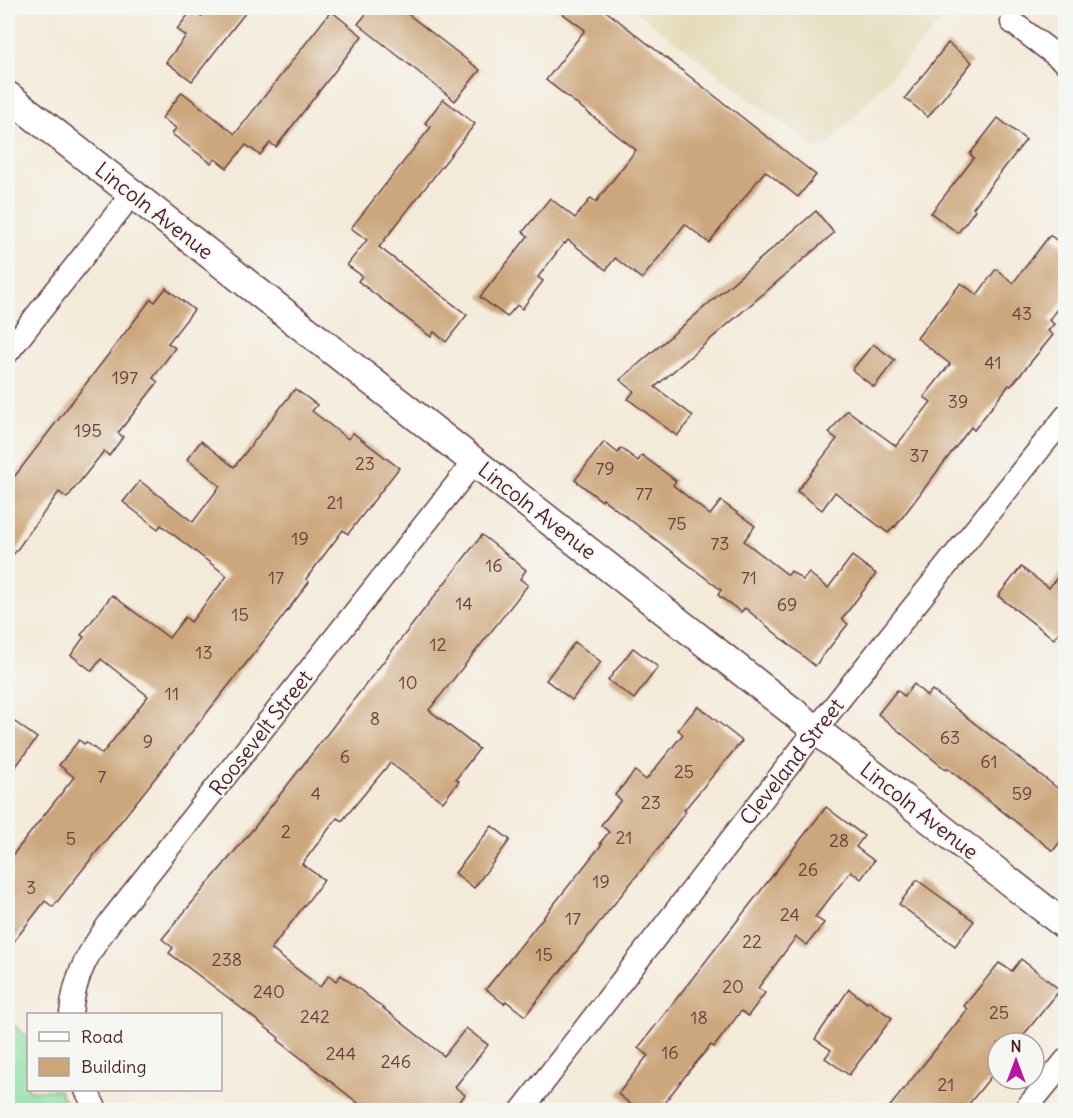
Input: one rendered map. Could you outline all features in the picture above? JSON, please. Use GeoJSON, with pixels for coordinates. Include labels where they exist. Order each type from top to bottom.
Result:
{"type":"FeatureCollection","features":[{"type":"Feature","properties":{"kind":"street"},"geometry":{"type":"LineString","coordinates":[[1012,22],[1065,63]]}},
{"type":"Feature","properties":{"kind":"street","name":"Lincoln Avenue"},"geometry":{"type":"LineString","coordinates":[[8,96],[1065,926]]}},
{"type":"Feature","properties":{"kind":"street"},"geometry":{"type":"LineString","coordinates":[[8,352],[132,194]]}},
{"type":"Feature","properties":{"kind":"street","name":"Cleveland Street"},"geometry":{"type":"LineString","coordinates":[[522,1110],[816,730],[1065,416]]}},
{"type":"Feature","properties":{"kind":"street","name":"Roosevelt Street"},"geometry":{"type":"LineString","coordinates":[[71,1013],[74,989],[80,971],[93,946],[113,918],[474,462]]}},
{"type":"Feature","properties":{"kind":"street"},"geometry":{"type":"LineString","coordinates":[[1025,1110],[1065,1060]]}},
{"type":"Feature","properties":{"kind":"street"},"geometry":{"type":"LineString","coordinates":[[87,1091],[96,1110]]}},
{"type":"Feature","properties":{"kind":"shaded area"},"geometry":{"type":"Polygon","coordinates":[[[632,8],[953,8],[827,146],[816,149],[632,8]]]}},
{"type":"Feature","properties":{"kind":"green space"},"geometry":{"type":"Polygon","coordinates":[[[8,1020],[27,1036],[27,1091],[60,1091],[69,1110],[8,1110],[8,1020]]]}},
{"type":"Feature","properties":{"kind":"building"},"geometry":{"type":"Polygon","coordinates":[[[208,8],[249,8],[192,81],[166,62],[186,36],[177,29],[192,10],[201,17],[208,8]]]}},
{"type":"Feature","properties":{"kind":"building"},"geometry":{"type":"Polygon","coordinates":[[[371,8],[400,8],[480,70],[455,101],[358,24],[371,8]]]}},
{"type":"Feature","properties":{"kind":"building"},"geometry":{"type":"Polygon","coordinates":[[[555,8],[602,8],[816,175],[798,197],[765,171],[709,243],[685,224],[642,279],[615,258],[606,270],[568,240],[538,277],[543,281],[522,309],[517,305],[507,317],[480,297],[528,236],[523,232],[550,198],[575,218],[591,198],[596,202],[636,150],[546,80],[585,30],[555,8]]]}},
{"type":"Feature","properties":{"kind":"building"},"geometry":{"type":"Polygon","coordinates":[[[331,11],[362,36],[276,147],[270,143],[260,155],[246,145],[227,168],[215,159],[211,163],[172,134],[176,128],[162,118],[182,92],[235,134],[331,11]]]}},
{"type":"Feature","properties":{"kind":"building"},"geometry":{"type":"Polygon","coordinates":[[[948,43],[972,62],[928,117],[905,98],[948,43]]]}},
{"type":"Feature","properties":{"kind":"building"},"geometry":{"type":"Polygon","coordinates":[[[443,99],[475,124],[379,247],[467,315],[446,342],[434,332],[431,337],[358,281],[362,276],[347,265],[367,240],[351,228],[431,127],[425,123],[443,99]]]}},
{"type":"Feature","properties":{"kind":"building"},"geometry":{"type":"Polygon","coordinates":[[[998,118],[1026,140],[973,208],[975,210],[958,233],[931,213],[974,158],[970,154],[998,118]]]}},
{"type":"Feature","properties":{"kind":"building"},"geometry":{"type":"Polygon","coordinates":[[[816,211],[834,233],[655,387],[693,416],[677,436],[628,399],[634,391],[620,380],[816,211]]]}},
{"type":"Feature","properties":{"kind":"building"},"geometry":{"type":"Polygon","coordinates":[[[1050,235],[1065,247],[1065,298],[1049,320],[1054,324],[1048,331],[1053,335],[1011,386],[1009,385],[974,430],[971,427],[895,527],[888,533],[835,492],[822,510],[797,491],[837,439],[829,433],[847,410],[896,446],[931,402],[924,397],[950,364],[917,338],[961,283],[977,295],[996,269],[1013,283],[1050,235]]]}},
{"type":"Feature","properties":{"kind":"building"},"geometry":{"type":"Polygon","coordinates":[[[166,288],[194,310],[168,343],[175,348],[153,378],[158,382],[118,433],[123,437],[109,456],[104,451],[67,498],[59,492],[8,562],[8,485],[151,299],[155,302],[166,288]]]}},
{"type":"Feature","properties":{"kind":"building"},"geometry":{"type":"Polygon","coordinates":[[[873,344],[895,360],[874,387],[852,370],[873,344]]]}},
{"type":"Feature","properties":{"kind":"building"},"geometry":{"type":"Polygon","coordinates":[[[295,389],[317,405],[312,411],[348,439],[353,433],[399,468],[348,534],[343,530],[306,579],[309,582],[278,623],[53,907],[45,901],[8,949],[8,861],[74,777],[59,765],[79,740],[84,744],[86,742],[102,754],[148,696],[101,659],[92,671],[71,655],[84,637],[81,635],[112,595],[169,638],[185,617],[191,622],[227,576],[161,525],[158,529],[123,502],[140,481],[193,522],[220,486],[187,459],[201,441],[234,467],[295,389]]]}},
{"type":"Feature","properties":{"kind":"building"},"geometry":{"type":"Polygon","coordinates":[[[604,442],[618,453],[621,448],[638,461],[642,455],[676,481],[673,485],[710,515],[721,501],[755,526],[744,541],[788,575],[791,571],[803,580],[809,573],[828,588],[852,556],[876,574],[842,619],[848,624],[815,666],[745,608],[741,612],[718,595],[721,590],[575,480],[604,442]]]}},
{"type":"Feature","properties":{"kind":"building"},"geometry":{"type":"Polygon","coordinates":[[[482,535],[526,570],[520,579],[528,585],[429,710],[479,749],[456,779],[459,781],[443,802],[390,763],[342,821],[337,818],[302,864],[324,880],[271,949],[320,987],[329,975],[336,981],[341,975],[444,1056],[466,1028],[488,1045],[455,1087],[465,1095],[453,1110],[367,1110],[169,953],[173,948],[162,939],[254,828],[482,535]]]}},
{"type":"Feature","properties":{"kind":"building"},"geometry":{"type":"Polygon","coordinates":[[[1021,567],[1049,588],[1065,567],[1065,624],[1054,639],[998,596],[1021,567]]]}},
{"type":"Feature","properties":{"kind":"building"},"geometry":{"type":"Polygon","coordinates":[[[575,642],[601,662],[572,700],[546,680],[575,642]]]}},
{"type":"Feature","properties":{"kind":"building"},"geometry":{"type":"Polygon","coordinates":[[[633,648],[658,667],[634,699],[608,680],[633,648]]]}},
{"type":"Feature","properties":{"kind":"building"},"geometry":{"type":"Polygon","coordinates":[[[914,684],[927,696],[932,690],[1065,794],[1065,835],[1053,851],[947,768],[946,770],[878,714],[897,690],[904,696],[914,684]]]}},
{"type":"Feature","properties":{"kind":"building"},"geometry":{"type":"Polygon","coordinates":[[[698,706],[742,741],[684,810],[686,811],[658,849],[525,1016],[506,1001],[504,1004],[486,989],[602,844],[600,843],[609,832],[601,825],[621,800],[615,795],[635,771],[646,780],[683,734],[678,730],[698,706]]]}},
{"type":"Feature","properties":{"kind":"building"},"geometry":{"type":"Polygon","coordinates":[[[8,717],[37,738],[8,777],[8,717]]]}},
{"type":"Feature","properties":{"kind":"building"},"geometry":{"type":"Polygon","coordinates":[[[826,807],[864,836],[856,847],[874,861],[861,879],[851,871],[815,917],[824,923],[807,945],[796,937],[758,988],[765,993],[748,1016],[741,1011],[714,1047],[711,1045],[659,1110],[638,1110],[618,1094],[648,1055],[638,1048],[826,807]]]}},
{"type":"Feature","properties":{"kind":"building"},"geometry":{"type":"Polygon","coordinates":[[[492,826],[510,840],[474,888],[455,873],[492,826]]]}},
{"type":"Feature","properties":{"kind":"building"},"geometry":{"type":"Polygon","coordinates":[[[917,880],[974,921],[955,946],[899,904],[917,880]]]}},
{"type":"Feature","properties":{"kind":"building"},"geometry":{"type":"Polygon","coordinates":[[[1021,959],[1060,990],[1027,1031],[986,1031],[986,1083],[964,1110],[887,1110],[968,1009],[964,1006],[999,963],[1012,971],[1021,959]]]}},
{"type":"Feature","properties":{"kind":"building"},"geometry":{"type":"Polygon","coordinates":[[[849,989],[892,1018],[849,1075],[825,1058],[831,1050],[815,1039],[849,989]]]}}]}
